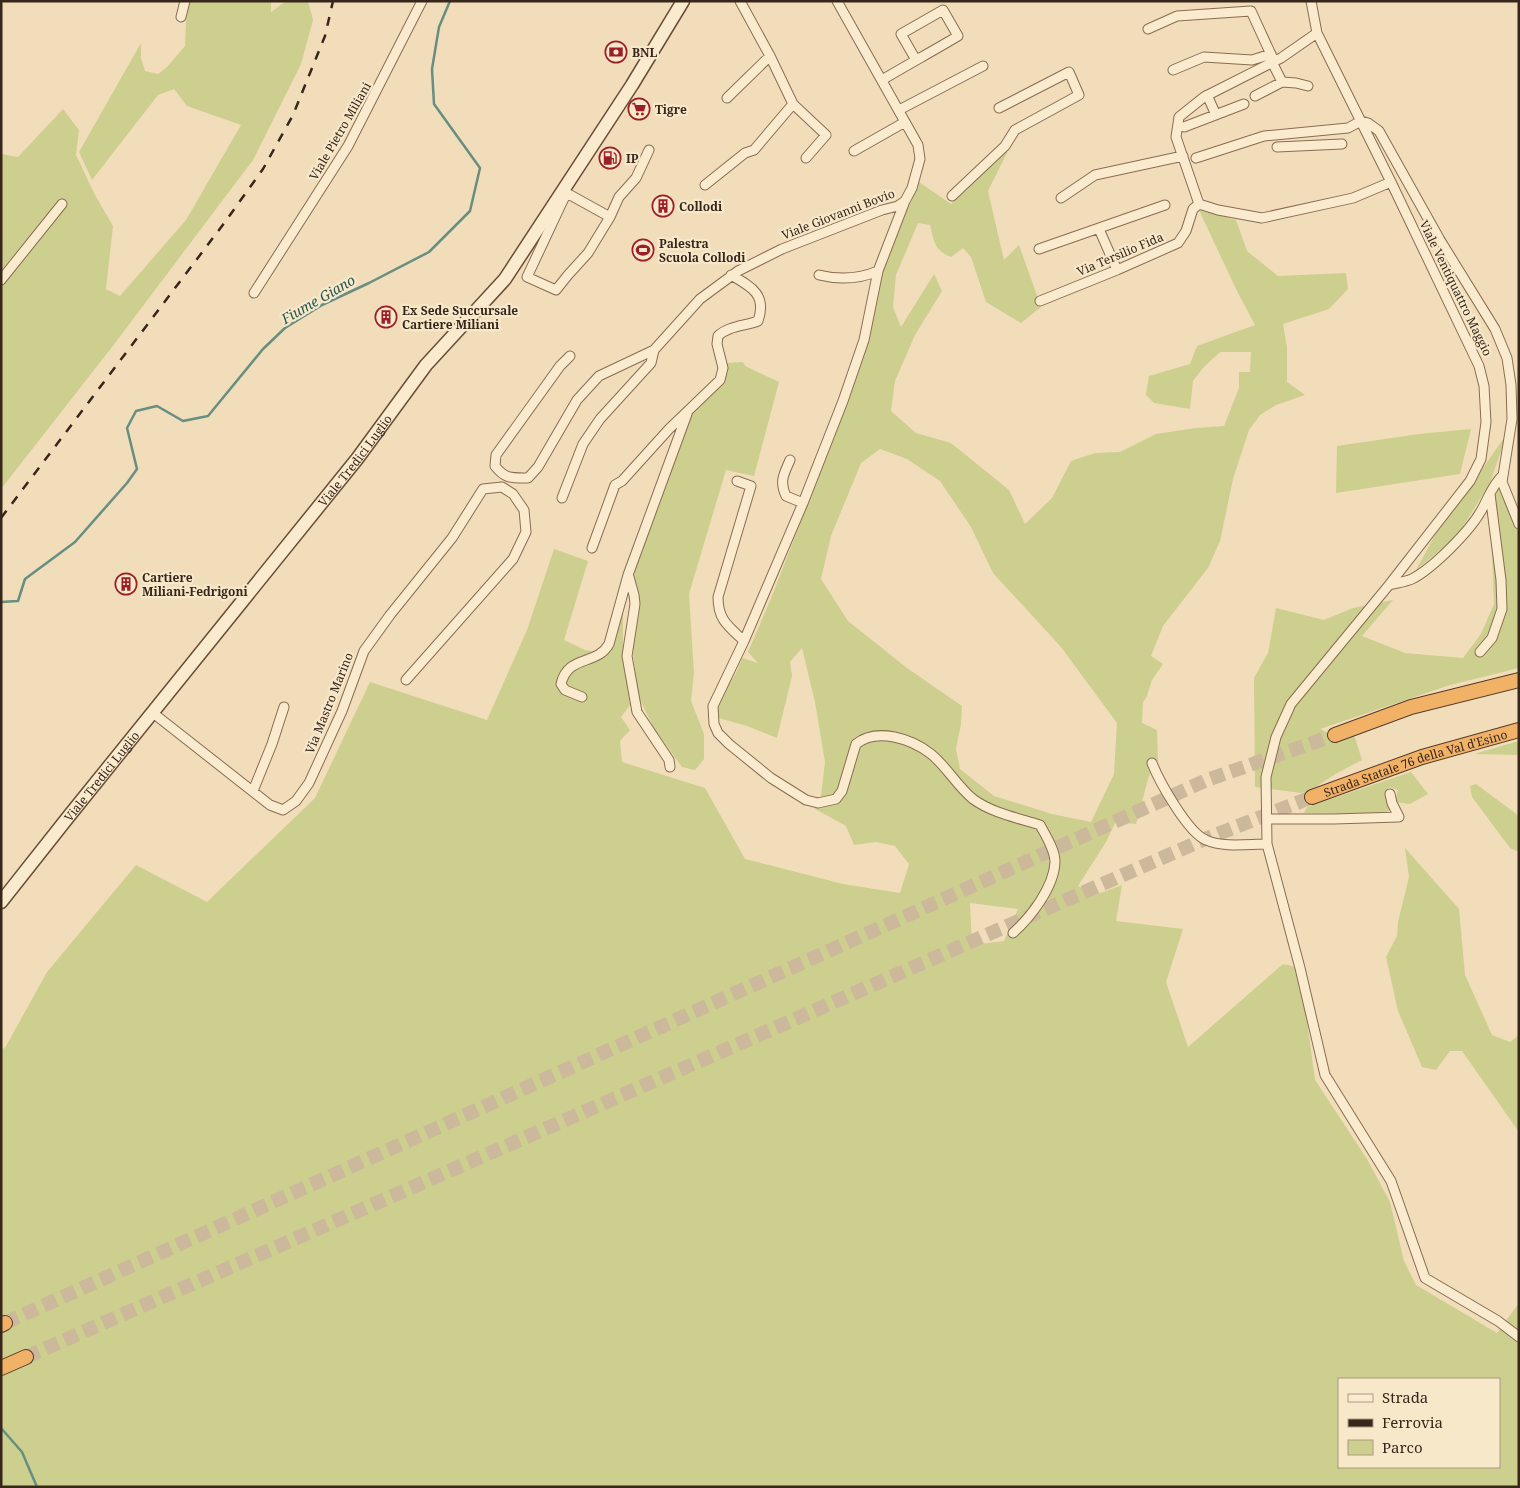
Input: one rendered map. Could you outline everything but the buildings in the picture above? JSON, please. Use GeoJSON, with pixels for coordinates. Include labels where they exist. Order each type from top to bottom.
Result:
{"type":"FeatureCollection","features":[{"type":"Feature","properties":{"kind":"highway"},"geometry":{"type":"LineString","coordinates":[[1336,735],[1412,708],[1519,680]]}},
{"type":"Feature","properties":{"kind":"highway","name":"Strada Statale 76 della Val d'Esino"},"geometry":{"type":"LineString","coordinates":[[1312,796],[1422,757],[1519,730]]}},
{"type":"Feature","properties":{"kind":"highway"},"geometry":{"type":"LineString","coordinates":[[7,1365],[26,1357]]}},
{"type":"Feature","properties":{"kind":"main road","name":"Viale Tredici Luglio"},"geometry":{"type":"LineString","coordinates":[[1,902],[357,459],[426,365],[505,279],[565,192],[683,1]]}},
{"type":"Feature","properties":{"kind":"street"},"geometry":{"type":"LineString","coordinates":[[182,17],[185,1]]}},
{"type":"Feature","properties":{"kind":"street","name":"Viale Pietro Miliani"},"geometry":{"type":"LineString","coordinates":[[254,293],[348,146],[422,1]]}},
{"type":"Feature","properties":{"kind":"street"},"geometry":{"type":"LineString","coordinates":[[740,1],[770,56],[793,104],[826,135],[806,158]]}},
{"type":"Feature","properties":{"kind":"street","name":"Viale Giovanni Bovio"},"geometry":{"type":"LineString","coordinates":[[654,350],[700,299],[732,275],[782,249],[882,210],[898,206],[905,201],[912,188],[920,159],[918,145],[838,1]]}},
{"type":"Feature","properties":{"kind":"street","name":"Viale Ventiquattro Maggio"},"geometry":{"type":"LineString","coordinates":[[1311,1],[1318,33],[1479,366],[1484,386],[1486,422],[1481,459],[1470,481],[1389,585],[1292,704],[1276,737],[1266,776],[1267,844],[1300,968],[1325,1075],[1391,1181],[1425,1278],[1498,1320],[1519,1336]]}},
{"type":"Feature","properties":{"kind":"street"},"geometry":{"type":"LineString","coordinates":[[882,80],[958,36],[943,10],[901,34],[916,60]]}},
{"type":"Feature","properties":{"kind":"street"},"geometry":{"type":"LineString","coordinates":[[1148,29],[1177,16],[1251,11],[1282,82]]}},
{"type":"Feature","properties":{"kind":"street"},"geometry":{"type":"LineString","coordinates":[[1318,33],[1208,95],[1179,117],[1176,137],[1199,204],[1218,210],[1262,218],[1353,198],[1391,182]]}},
{"type":"Feature","properties":{"kind":"street"},"geometry":{"type":"LineString","coordinates":[[727,98],[770,56]]}},
{"type":"Feature","properties":{"kind":"street"},"geometry":{"type":"LineString","coordinates":[[1173,70],[1204,57],[1252,60],[1273,59]]}},
{"type":"Feature","properties":{"kind":"street"},"geometry":{"type":"LineString","coordinates":[[899,110],[983,66]]}},
{"type":"Feature","properties":{"kind":"street"},"geometry":{"type":"LineString","coordinates":[[952,196],[1005,146],[1015,130],[1079,95],[1068,72],[999,108]]}},
{"type":"Feature","properties":{"kind":"street"},"geometry":{"type":"LineString","coordinates":[[1255,96],[1282,82],[1308,86]]}},
{"type":"Feature","properties":{"kind":"street"},"geometry":{"type":"LineString","coordinates":[[1208,95],[1216,115]]}},
{"type":"Feature","properties":{"kind":"street"},"geometry":{"type":"LineString","coordinates":[[705,185],[745,153],[754,150],[793,104]]}},
{"type":"Feature","properties":{"kind":"street"},"geometry":{"type":"LineString","coordinates":[[1184,127],[1244,104]]}},
{"type":"Feature","properties":{"kind":"street"},"geometry":{"type":"LineString","coordinates":[[1196,158],[1264,136],[1348,128],[1361,121],[1368,122],[1379,131],[1440,240],[1495,330],[1507,358],[1511,385],[1512,419],[1502,482],[1519,524]]}},
{"type":"Feature","properties":{"kind":"street"},"geometry":{"type":"LineString","coordinates":[[854,151],[905,122]]}},
{"type":"Feature","properties":{"kind":"street"},"geometry":{"type":"LineString","coordinates":[[1295,133],[1296,146]]}},
{"type":"Feature","properties":{"kind":"street"},"geometry":{"type":"LineString","coordinates":[[1277,147],[1342,144]]}},
{"type":"Feature","properties":{"kind":"street"},"geometry":{"type":"LineString","coordinates":[[565,192],[610,217],[619,197],[636,178],[649,150]]}},
{"type":"Feature","properties":{"kind":"street"},"geometry":{"type":"LineString","coordinates":[[1062,198],[1095,175],[1182,156]]}},
{"type":"Feature","properties":{"kind":"street","name":"Viale Tredici Luglio"},"geometry":{"type":"LineString","coordinates":[[565,192],[528,277],[556,290],[588,253],[610,217]]}},
{"type":"Feature","properties":{"kind":"street"},"geometry":{"type":"LineString","coordinates":[[905,201],[878,271],[864,340],[843,401],[803,503],[744,641],[713,706],[714,724],[718,733],[747,760],[806,800],[818,803],[836,799],[842,791],[856,744],[862,739],[872,736],[889,736],[911,742],[931,754],[973,799],[996,812],[1040,826],[1047,836],[1055,863],[1039,904],[1026,922],[1013,933]]}},
{"type":"Feature","properties":{"kind":"street"},"geometry":{"type":"LineString","coordinates":[[1,280],[62,204]]}},
{"type":"Feature","properties":{"kind":"street","name":"Via Tersilio Fida"},"geometry":{"type":"LineString","coordinates":[[1040,301],[1178,243],[1186,231],[1193,209],[1199,204]]}},
{"type":"Feature","properties":{"kind":"street"},"geometry":{"type":"LineString","coordinates":[[1039,249],[1165,205]]}},
{"type":"Feature","properties":{"kind":"street"},"geometry":{"type":"LineString","coordinates":[[1099,229],[1117,270]]}},
{"type":"Feature","properties":{"kind":"street"},"geometry":{"type":"LineString","coordinates":[[819,275],[829,278],[853,278],[878,271]]}},
{"type":"Feature","properties":{"kind":"street"},"geometry":{"type":"LineString","coordinates":[[592,548],[614,485],[622,481],[669,429],[720,380],[723,368],[718,336],[724,330],[747,326],[758,321],[762,310],[759,297],[749,285],[732,275]]}},
{"type":"Feature","properties":{"kind":"street"},"geometry":{"type":"LineString","coordinates":[[502,476],[528,478],[538,467],[577,400],[599,376],[654,350]]}},
{"type":"Feature","properties":{"kind":"street"},"geometry":{"type":"LineString","coordinates":[[562,498],[583,444],[600,419],[651,363],[654,350]]}},
{"type":"Feature","properties":{"kind":"street"},"geometry":{"type":"LineString","coordinates":[[406,680],[513,559],[526,532],[524,510],[513,494],[502,487],[502,476],[495,466],[496,455],[560,366],[570,356]]}},
{"type":"Feature","properties":{"kind":"street"},"geometry":{"type":"LineString","coordinates":[[582,697],[565,690],[561,684],[562,677],[568,668],[605,651],[609,644],[628,575],[688,412]]}},
{"type":"Feature","properties":{"kind":"street"},"geometry":{"type":"LineString","coordinates":[[790,460],[783,477],[782,487],[786,496],[803,503]]}},
{"type":"Feature","properties":{"kind":"street"},"geometry":{"type":"LineString","coordinates":[[1389,585],[1411,579],[1428,568],[1457,542],[1480,513],[1497,480],[1503,475]]}},
{"type":"Feature","properties":{"kind":"street"},"geometry":{"type":"LineString","coordinates":[[737,481],[751,486],[718,597],[718,609],[724,623],[744,641]]}},
{"type":"Feature","properties":{"kind":"street","name":"Via Mastro Marino"},"geometry":{"type":"LineString","coordinates":[[153,713],[270,805],[283,810],[296,801],[309,783],[334,729],[364,651],[390,615],[452,538],[483,489],[502,487]]}},
{"type":"Feature","properties":{"kind":"street"},"geometry":{"type":"LineString","coordinates":[[1480,652],[1492,638],[1502,609],[1501,580],[1490,494]]}},
{"type":"Feature","properties":{"kind":"street"},"geometry":{"type":"LineString","coordinates":[[628,575],[634,595],[634,604],[627,656],[637,712],[669,760],[670,767]]}},
{"type":"Feature","properties":{"kind":"street"},"geometry":{"type":"LineString","coordinates":[[253,792],[284,707]]}},
{"type":"Feature","properties":{"kind":"street"},"geometry":{"type":"LineString","coordinates":[[1152,762],[1159,780],[1192,830],[1200,837],[1218,843],[1267,844]]}},
{"type":"Feature","properties":{"kind":"street"},"geometry":{"type":"LineString","coordinates":[[1266,819],[1399,817],[1390,794]]}},
{"type":"Feature","properties":{"kind":"green space"},"geometry":{"type":"Polygon","coordinates":[[[187,1],[271,1],[271,12],[286,1],[308,1],[313,20],[301,64],[253,160],[112,347],[1,489],[1,154],[18,157],[63,109],[79,130],[76,155],[95,195],[113,226],[106,289],[120,296],[186,220],[241,125],[187,106],[174,89],[158,95],[92,180],[79,152],[141,43],[141,58],[145,71],[158,74],[167,67],[185,46],[187,1]]]}},
{"type":"Feature","properties":{"kind":"green space"},"geometry":{"type":"Polygon","coordinates":[[[1015,137],[988,191],[1004,260],[1019,245],[1041,307],[1021,323],[986,302],[971,257],[963,248],[951,257],[945,254],[938,248],[930,225],[918,223],[896,275],[893,307],[901,327],[934,274],[942,291],[915,335],[895,381],[891,411],[916,433],[951,443],[1009,490],[1025,524],[1052,498],[1071,461],[1095,453],[1120,452],[1156,434],[1224,426],[1239,388],[1239,372],[1250,372],[1251,352],[1220,352],[1203,368],[1193,381],[1190,409],[1154,403],[1146,395],[1149,376],[1190,364],[1197,346],[1255,325],[1199,210],[1236,220],[1247,251],[1278,276],[1346,273],[1348,289],[1329,309],[1283,324],[1287,347],[1287,382],[1305,395],[1276,405],[1260,415],[1249,430],[1233,479],[1220,541],[1208,568],[1163,626],[1151,656],[1163,664],[1152,680],[1143,702],[1142,723],[1157,730],[1158,761],[1149,776],[1136,824],[1115,823],[1106,842],[1078,886],[1095,895],[1122,885],[1116,921],[1183,929],[1166,982],[1188,1047],[1283,964],[1300,968],[1315,1080],[1367,1159],[1390,1202],[1404,1261],[1416,1285],[1497,1333],[1519,1303],[1519,1487],[1,1487],[1,1049],[5,1048],[47,972],[136,865],[207,902],[315,798],[370,682],[487,720],[527,630],[554,549],[588,561],[564,640],[585,650],[607,654],[616,636],[623,612],[623,659],[630,705],[621,717],[630,730],[620,741],[622,762],[705,788],[745,859],[843,884],[900,893],[909,864],[895,846],[876,842],[854,845],[846,826],[815,809],[821,796],[825,762],[815,702],[802,648],[790,662],[792,676],[777,738],[747,726],[715,717],[711,701],[730,682],[737,672],[742,658],[758,663],[748,652],[772,596],[839,423],[880,276],[919,182],[951,204],[1015,137]],[[880,449],[861,463],[831,536],[821,579],[848,621],[907,668],[962,706],[956,749],[960,769],[994,796],[1052,814],[1091,822],[1114,774],[1117,723],[1061,647],[993,573],[971,527],[940,481],[907,459],[880,449]],[[970,903],[972,945],[1004,941],[1018,909],[970,903]]]}},
{"type":"Feature","properties":{"kind":"green space"},"geometry":{"type":"Polygon","coordinates":[[[743,362],[745,366],[779,382],[754,476],[726,470],[689,594],[694,673],[691,701],[704,734],[704,759],[695,770],[682,767],[653,727],[638,695],[632,643],[631,601],[635,571],[686,418],[725,383],[727,363],[743,362]]]}},
{"type":"Feature","properties":{"kind":"green space"},"geometry":{"type":"Polygon","coordinates":[[[1471,429],[1460,474],[1336,493],[1337,446],[1419,434],[1471,429]]]}},
{"type":"Feature","properties":{"kind":"green space"},"geometry":{"type":"Polygon","coordinates":[[[1507,434],[1490,483],[1457,536],[1416,570],[1435,535],[1507,434]]]}},
{"type":"Feature","properties":{"kind":"green space"},"geometry":{"type":"Polygon","coordinates":[[[1498,484],[1519,532],[1519,668],[1450,685],[1320,729],[1342,739],[1354,735],[1362,760],[1311,790],[1301,793],[1255,787],[1254,678],[1268,653],[1276,608],[1324,620],[1353,608],[1393,600],[1362,636],[1405,653],[1463,658],[1481,634],[1494,604],[1491,522],[1498,484]]]}},
{"type":"Feature","properties":{"kind":"green space"},"geometry":{"type":"Polygon","coordinates":[[[1519,741],[1519,755],[1474,754],[1519,741]]]}},
{"type":"Feature","properties":{"kind":"green space"},"geometry":{"type":"Polygon","coordinates":[[[1411,772],[1428,794],[1410,804],[1395,802],[1398,790],[1389,787],[1386,796],[1392,808],[1384,815],[1304,813],[1307,807],[1411,772]]]}},
{"type":"Feature","properties":{"kind":"green space"},"geometry":{"type":"Polygon","coordinates":[[[1476,784],[1519,816],[1519,852],[1510,848],[1472,797],[1470,786],[1476,784]]]}},
{"type":"Feature","properties":{"kind":"green space"},"geometry":{"type":"Polygon","coordinates":[[[1405,848],[1459,909],[1465,975],[1492,1035],[1510,1042],[1519,1035],[1519,1132],[1462,1051],[1450,1051],[1436,1070],[1422,1067],[1398,1011],[1386,957],[1397,936],[1398,922],[1409,877],[1405,848]]]}},
{"type":"Feature","properties":{"kind":"waterway","name":"Fiume Giano"},"geometry":{"type":"LineString","coordinates":[[1,602],[18,601],[25,579],[75,542],[137,469],[127,428],[136,411],[157,406],[183,421],[208,416],[263,349],[285,328],[322,305],[429,252],[470,211],[480,168],[434,104],[432,69],[439,27],[450,1]]}},
{"type":"Feature","properties":{"kind":"waterway"},"geometry":{"type":"LineString","coordinates":[[1,1428],[22,1452],[37,1487]]}},
{"type":"Feature","properties":{"kind":"tunnel"},"geometry":{"type":"LineString","coordinates":[[5,1323],[1207,780],[1335,735]]}},
{"type":"Feature","properties":{"kind":"tunnel"},"geometry":{"type":"LineString","coordinates":[[26,1357],[1205,839],[1312,797]]}},
{"type":"Feature","properties":{"kind":"railway"},"geometry":{"type":"LineString","coordinates":[[1,518],[263,169],[293,115],[325,36],[333,1]]}},
{"type":"Feature","properties":{"kind":"place","name":"BNL"},"geometry":{"type":"Point","coordinates":[616,52]}},
{"type":"Feature","properties":{"kind":"place","name":"Tigre"},"geometry":{"type":"Point","coordinates":[639,109]}},
{"type":"Feature","properties":{"kind":"place","name":"IP"},"geometry":{"type":"Point","coordinates":[610,158]}},
{"type":"Feature","properties":{"kind":"place","name":"Collodi"},"geometry":{"type":"Point","coordinates":[663,206]}},
{"type":"Feature","properties":{"kind":"place","name":"Palestra Scuola Collodi"},"geometry":{"type":"Point","coordinates":[643,250]}},
{"type":"Feature","properties":{"kind":"place","name":"Ex Sede Succursale Cartiere Miliani"},"geometry":{"type":"Point","coordinates":[386,317]}},
{"type":"Feature","properties":{"kind":"place","name":"Cartiere Miliani-Fedrigoni"},"geometry":{"type":"Point","coordinates":[126,584]}}]}
